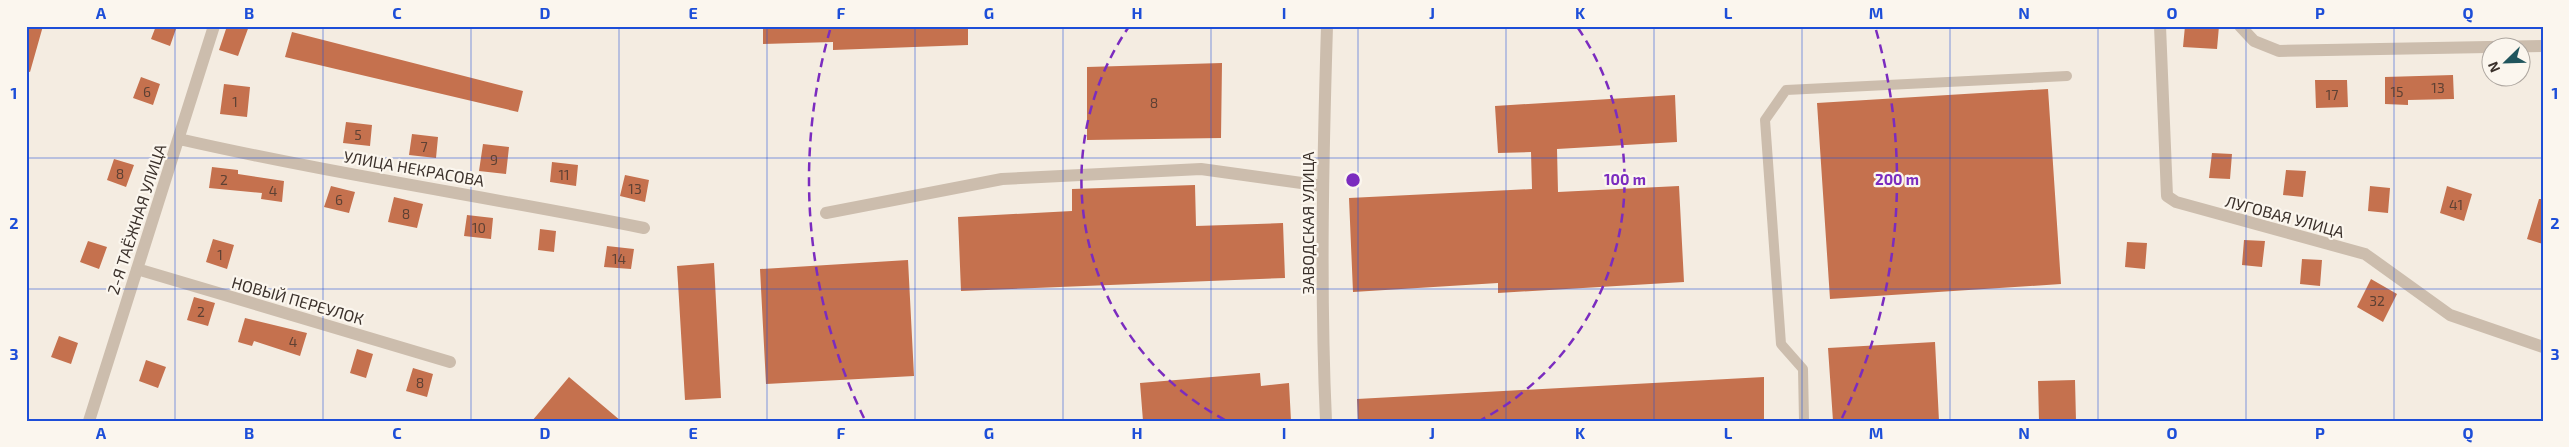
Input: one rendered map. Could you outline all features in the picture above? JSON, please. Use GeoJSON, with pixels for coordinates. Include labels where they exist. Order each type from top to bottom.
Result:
{"type":"FeatureCollection","features":[{"type":"Feature","properties":{"kind":"street","name":"2-Я ТАЁЖНАЯ УЛИЦА"},"geometry":{"type":"LineString","coordinates":[[88,421],[214,26]]}},
{"type":"Feature","properties":{"kind":"street","name":"ЗАВОДСКАЯ УЛИЦА"},"geometry":{"type":"LineString","coordinates":[[1326,421],[1322,344],[1322,186],[1327,26]]}},
{"type":"Feature","properties":{"kind":"street","name":"ЛУГОВАЯ УЛИЦА"},"geometry":{"type":"LineString","coordinates":[[2160,26],[2167,196],[2176,202],[2365,254],[2450,315],[2543,347]]}},
{"type":"Feature","properties":{"kind":"street"},"geometry":{"type":"LineString","coordinates":[[2240,26],[2254,42],[2279,51],[2543,46]]}},
{"type":"Feature","properties":{"kind":"street","name":"УЛИЦА НЕКРАСОВА"},"geometry":{"type":"LineString","coordinates":[[179,138],[282,162],[508,201],[644,228]]}},
{"type":"Feature","properties":{"kind":"street"},"geometry":{"type":"LineString","coordinates":[[826,213],[1002,178],[1201,169],[1322,186]]}},
{"type":"Feature","properties":{"kind":"street","name":"НОВЫЙ ПЕРЕУЛОК"},"geometry":{"type":"LineString","coordinates":[[137,269],[450,362]]}},
{"type":"Feature","properties":{"kind":"lane"},"geometry":{"type":"LineString","coordinates":[[1804,421],[1803,369],[1781,344],[1765,120],[1786,90],[2067,76]]}},
{"type":"Feature","properties":{"kind":"building"},"geometry":{"type":"Polygon","coordinates":[[[26,26],[43,26],[30,72],[26,71],[26,26]]]}},
{"type":"Feature","properties":{"kind":"building"},"geometry":{"type":"Polygon","coordinates":[[[156,26],[177,26],[170,46],[151,39],[156,26]]]}},
{"type":"Feature","properties":{"kind":"building"},"geometry":{"type":"Polygon","coordinates":[[[227,26],[249,26],[238,56],[219,50],[227,26]]]}},
{"type":"Feature","properties":{"kind":"building"},"geometry":{"type":"Polygon","coordinates":[[[763,26],[968,26],[968,45],[833,50],[833,42],[763,44],[763,26]]]}},
{"type":"Feature","properties":{"kind":"building"},"geometry":{"type":"Polygon","coordinates":[[[2185,26],[2219,26],[2217,49],[2183,47],[2185,26]]]}},
{"type":"Feature","properties":{"kind":"building"},"geometry":{"type":"Polygon","coordinates":[[[292,32],[523,91],[518,112],[285,57],[292,32]]]}},
{"type":"Feature","properties":{"kind":"building"},"geometry":{"type":"Polygon","coordinates":[[[1222,63],[1221,138],[1087,140],[1087,67],[1222,63]]]}},
{"type":"Feature","properties":{"kind":"building"},"geometry":{"type":"Polygon","coordinates":[[[2453,75],[2454,99],[2408,100],[2408,105],[2385,104],[2385,77],[2453,75]]]}},
{"type":"Feature","properties":{"kind":"building"},"geometry":{"type":"Polygon","coordinates":[[[141,77],[160,84],[153,105],[133,98],[141,77]]]}},
{"type":"Feature","properties":{"kind":"building"},"geometry":{"type":"Polygon","coordinates":[[[2315,80],[2347,80],[2348,107],[2316,108],[2315,80]]]}},
{"type":"Feature","properties":{"kind":"building"},"geometry":{"type":"Polygon","coordinates":[[[224,84],[250,87],[247,117],[220,114],[224,84]]]}},
{"type":"Feature","properties":{"kind":"building"},"geometry":{"type":"Polygon","coordinates":[[[2048,89],[2061,284],[1830,299],[1817,103],[2048,89]]]}},
{"type":"Feature","properties":{"kind":"building"},"geometry":{"type":"Polygon","coordinates":[[[1675,95],[1677,142],[1557,149],[1558,192],[1679,186],[1684,282],[1498,293],[1498,283],[1353,292],[1349,198],[1532,189],[1531,152],[1498,153],[1495,106],[1675,95]]]}},
{"type":"Feature","properties":{"kind":"building"},"geometry":{"type":"Polygon","coordinates":[[[346,122],[372,125],[370,146],[343,143],[346,122]]]}},
{"type":"Feature","properties":{"kind":"building"},"geometry":{"type":"Polygon","coordinates":[[[412,134],[438,137],[436,158],[409,155],[412,134]]]}},
{"type":"Feature","properties":{"kind":"building"},"geometry":{"type":"Polygon","coordinates":[[[483,144],[509,147],[506,174],[479,171],[483,144]]]}},
{"type":"Feature","properties":{"kind":"building"},"geometry":{"type":"Polygon","coordinates":[[[2212,153],[2232,154],[2230,179],[2209,178],[2212,153]]]}},
{"type":"Feature","properties":{"kind":"building"},"geometry":{"type":"Polygon","coordinates":[[[114,159],[134,165],[126,187],[107,180],[114,159]]]}},
{"type":"Feature","properties":{"kind":"building"},"geometry":{"type":"Polygon","coordinates":[[[552,162],[578,165],[576,186],[550,182],[552,162]]]}},
{"type":"Feature","properties":{"kind":"building"},"geometry":{"type":"Polygon","coordinates":[[[212,167],[238,170],[238,174],[284,181],[282,202],[261,199],[262,193],[209,188],[212,167]]]}},
{"type":"Feature","properties":{"kind":"building"},"geometry":{"type":"Polygon","coordinates":[[[2286,170],[2306,171],[2303,197],[2283,195],[2286,170]]]}},
{"type":"Feature","properties":{"kind":"building"},"geometry":{"type":"Polygon","coordinates":[[[625,175],[649,180],[645,202],[620,196],[625,175]]]}},
{"type":"Feature","properties":{"kind":"building"},"geometry":{"type":"Polygon","coordinates":[[[1195,185],[1196,226],[1283,223],[1285,278],[961,291],[958,217],[1072,211],[1072,189],[1195,185]]]}},
{"type":"Feature","properties":{"kind":"building"},"geometry":{"type":"Polygon","coordinates":[[[331,186],[355,192],[349,213],[324,207],[331,186]]]}},
{"type":"Feature","properties":{"kind":"building"},"geometry":{"type":"Polygon","coordinates":[[[2370,186],[2390,188],[2388,213],[2368,211],[2370,186]]]}},
{"type":"Feature","properties":{"kind":"building"},"geometry":{"type":"Polygon","coordinates":[[[2447,186],[2472,194],[2464,221],[2440,213],[2447,186]]]}},
{"type":"Feature","properties":{"kind":"building"},"geometry":{"type":"Polygon","coordinates":[[[394,197],[423,204],[417,228],[388,222],[394,197]]]}},
{"type":"Feature","properties":{"kind":"building"},"geometry":{"type":"Polygon","coordinates":[[[2539,199],[2543,199],[2543,244],[2527,239],[2539,199]]]}},
{"type":"Feature","properties":{"kind":"building"},"geometry":{"type":"Polygon","coordinates":[[[467,215],[493,218],[491,239],[464,236],[467,215]]]}},
{"type":"Feature","properties":{"kind":"building"},"geometry":{"type":"Polygon","coordinates":[[[540,229],[556,231],[554,252],[538,250],[540,229]]]}},
{"type":"Feature","properties":{"kind":"building"},"geometry":{"type":"Polygon","coordinates":[[[213,239],[234,245],[227,269],[206,262],[213,239]]]}},
{"type":"Feature","properties":{"kind":"building"},"geometry":{"type":"Polygon","coordinates":[[[2244,240],[2265,241],[2262,267],[2242,265],[2244,240]]]}},
{"type":"Feature","properties":{"kind":"building"},"geometry":{"type":"Polygon","coordinates":[[[88,241],[107,247],[99,269],[80,262],[88,241]]]}},
{"type":"Feature","properties":{"kind":"building"},"geometry":{"type":"Polygon","coordinates":[[[2127,242],[2147,243],[2145,269],[2125,267],[2127,242]]]}},
{"type":"Feature","properties":{"kind":"building"},"geometry":{"type":"Polygon","coordinates":[[[607,246],[634,249],[631,269],[604,267],[607,246]]]}},
{"type":"Feature","properties":{"kind":"building"},"geometry":{"type":"Polygon","coordinates":[[[2302,259],[2322,260],[2320,286],[2300,284],[2302,259]]]}},
{"type":"Feature","properties":{"kind":"building"},"geometry":{"type":"Polygon","coordinates":[[[908,260],[914,376],[766,384],[760,269],[908,260]]]}},
{"type":"Feature","properties":{"kind":"building"},"geometry":{"type":"Polygon","coordinates":[[[714,263],[721,398],[685,400],[677,266],[714,263]]]}},
{"type":"Feature","properties":{"kind":"building"},"geometry":{"type":"Polygon","coordinates":[[[2371,279],[2397,294],[2383,322],[2357,307],[2371,279]]]}},
{"type":"Feature","properties":{"kind":"building"},"geometry":{"type":"Polygon","coordinates":[[[194,297],[215,303],[208,326],[187,320],[194,297]]]}},
{"type":"Feature","properties":{"kind":"building"},"geometry":{"type":"Polygon","coordinates":[[[245,318],[307,333],[300,356],[254,341],[252,346],[238,342],[245,318]]]}},
{"type":"Feature","properties":{"kind":"building"},"geometry":{"type":"Polygon","coordinates":[[[59,336],[78,343],[71,364],[51,357],[59,336]]]}},
{"type":"Feature","properties":{"kind":"building"},"geometry":{"type":"Polygon","coordinates":[[[1935,342],[1939,421],[1833,421],[1828,348],[1935,342]]]}},
{"type":"Feature","properties":{"kind":"building"},"geometry":{"type":"Polygon","coordinates":[[[357,349],[373,354],[366,378],[350,373],[357,349]]]}},
{"type":"Feature","properties":{"kind":"building"},"geometry":{"type":"Polygon","coordinates":[[[146,360],[166,367],[158,388],[139,381],[146,360]]]}},
{"type":"Feature","properties":{"kind":"building"},"geometry":{"type":"Polygon","coordinates":[[[413,368],[433,374],[427,397],[406,391],[413,368]]]}},
{"type":"Feature","properties":{"kind":"building"},"geometry":{"type":"Polygon","coordinates":[[[1260,373],[1261,386],[1289,383],[1291,421],[1143,421],[1140,383],[1260,373]]]}},
{"type":"Feature","properties":{"kind":"building"},"geometry":{"type":"Polygon","coordinates":[[[569,377],[621,421],[532,421],[569,377]]]}},
{"type":"Feature","properties":{"kind":"building"},"geometry":{"type":"Polygon","coordinates":[[[1764,377],[1764,421],[1358,421],[1357,399],[1764,377]]]}},
{"type":"Feature","properties":{"kind":"building"},"geometry":{"type":"Polygon","coordinates":[[[2075,380],[2076,421],[2039,421],[2038,381],[2075,380]]]}}]}
